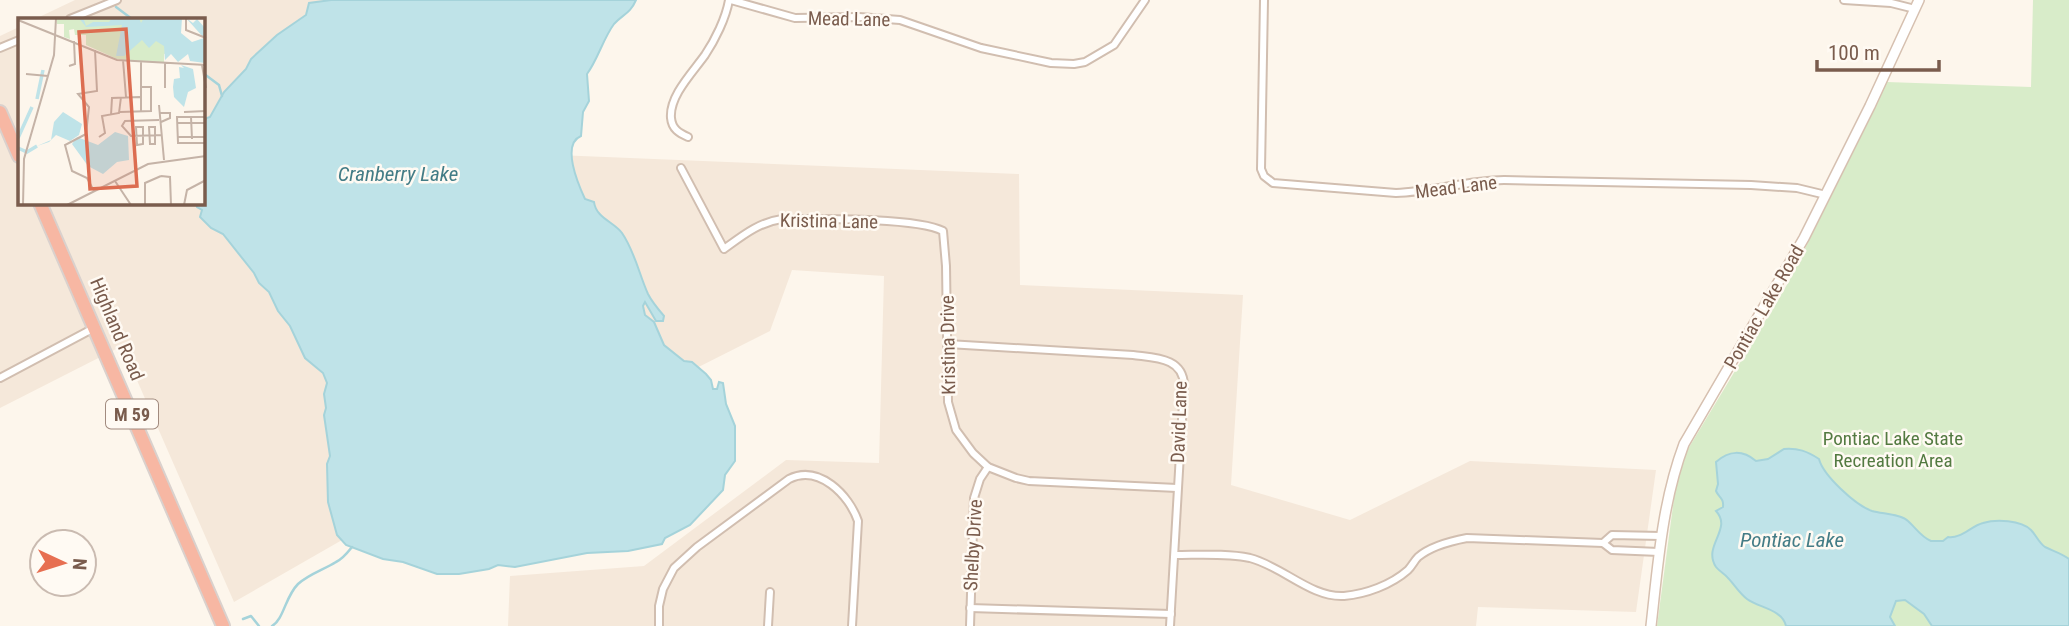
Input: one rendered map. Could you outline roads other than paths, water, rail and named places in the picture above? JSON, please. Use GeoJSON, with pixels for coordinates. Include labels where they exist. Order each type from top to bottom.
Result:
{"type":"FeatureCollection","features":[{"type":"Feature","properties":{"kind":"highway"},"geometry":{"type":"LineString","coordinates":[[0,112],[18,154]]}},
{"type":"Feature","properties":{"kind":"highway","name":"Highland Road"},"geometry":{"type":"LineString","coordinates":[[41,205],[223,626]]}},
{"type":"Feature","properties":{"kind":"street"},"geometry":{"type":"LineString","coordinates":[[72,18],[117,0]]}},
{"type":"Feature","properties":{"kind":"street"},"geometry":{"type":"LineString","coordinates":[[688,137],[677,132],[671,112],[679,93],[707,52],[730,0]]}},
{"type":"Feature","properties":{"kind":"street","name":"Mead Lane"},"geometry":{"type":"LineString","coordinates":[[730,0],[795,18],[859,17],[900,20],[981,48],[1051,63],[1074,64],[1085,62],[1114,45],[1144,0]]}},
{"type":"Feature","properties":{"kind":"street","name":"Mead Lane"},"geometry":{"type":"LineString","coordinates":[[1264,0],[1261,169],[1264,176],[1273,183],[1396,193],[1504,180],[1797,188],[1826,195]]}},
{"type":"Feature","properties":{"kind":"street"},"geometry":{"type":"LineString","coordinates":[[1844,0],[1917,4]]}},
{"type":"Feature","properties":{"kind":"street","name":"Pontiac Lake Road"},"geometry":{"type":"LineString","coordinates":[[1651,626],[1658,552],[1672,477],[1684,444],[1826,195],[1917,4]]}},
{"type":"Feature","properties":{"kind":"street"},"geometry":{"type":"LineString","coordinates":[[0,48],[18,40]]}},
{"type":"Feature","properties":{"kind":"street","name":"Kristina Lane"},"geometry":{"type":"LineString","coordinates":[[681,168],[724,249],[754,228],[771,220],[782,219],[898,222],[928,225],[940,230]]}},
{"type":"Feature","properties":{"kind":"street","name":"Kristina Drive"},"geometry":{"type":"LineString","coordinates":[[940,230],[945,237],[948,401],[956,430],[973,453],[988,467],[1029,481],[1177,488]]}},
{"type":"Feature","properties":{"kind":"street"},"geometry":{"type":"LineString","coordinates":[[0,378],[95,328]]}},
{"type":"Feature","properties":{"kind":"street","name":"David Lane"},"geometry":{"type":"LineString","coordinates":[[948,344],[1133,355],[1161,358],[1176,365],[1184,378],[1170,626]]}},
{"type":"Feature","properties":{"kind":"street","name":"Shelby Drive"},"geometry":{"type":"LineString","coordinates":[[970,626],[974,498],[980,479],[988,467]]}},
{"type":"Feature","properties":{"kind":"street"},"geometry":{"type":"LineString","coordinates":[[659,626],[659,606],[663,589],[674,568],[697,547],[796,476],[818,477],[844,496],[858,521],[852,626]]}},
{"type":"Feature","properties":{"kind":"street"},"geometry":{"type":"LineString","coordinates":[[1604,543],[1612,535],[1661,536]]}},
{"type":"Feature","properties":{"kind":"street"},"geometry":{"type":"LineString","coordinates":[[1175,555],[1249,558],[1314,588],[1341,596],[1371,591],[1407,570],[1419,557],[1450,541],[1467,538],[1604,543],[1612,550],[1658,552]]}},
{"type":"Feature","properties":{"kind":"street"},"geometry":{"type":"LineString","coordinates":[[768,626],[770,592]]}},
{"type":"Feature","properties":{"kind":"street"},"geometry":{"type":"LineString","coordinates":[[971,608],[1171,614]]}},
{"type":"Feature","properties":{"kind":"water","name":"Cranberry Lake"},"geometry":{"type":"Polygon","coordinates":[[[331,0],[636,0],[610,30],[587,74],[589,101],[583,112],[581,136],[575,140],[572,147],[573,165],[585,199],[594,202],[598,212],[619,229],[634,255],[648,294],[664,316],[663,321],[656,321],[645,302],[645,315],[654,322],[664,345],[706,374],[713,389],[717,389],[719,382],[723,383],[726,404],[735,426],[735,461],[725,475],[723,490],[690,525],[665,538],[662,544],[628,551],[587,553],[515,567],[498,565],[459,574],[437,574],[403,562],[383,559],[346,545],[337,535],[328,502],[327,464],[330,456],[324,415],[327,383],[323,373],[305,358],[290,326],[278,311],[269,292],[259,283],[223,234],[211,228],[200,217],[202,210],[196,205],[205,205],[205,119],[210,117],[224,92],[246,69],[251,59],[277,35],[306,15],[309,3],[331,0]]]}},
{"type":"Feature","properties":{"kind":"water","name":"Pontiac Lake"},"geometry":{"type":"Polygon","coordinates":[[[1784,449],[1798,450],[1815,456],[1833,481],[1857,503],[1872,511],[1905,519],[1931,541],[1943,541],[1988,522],[2008,521],[2027,527],[2045,547],[2069,559],[2069,626],[1932,626],[1924,614],[1905,600],[1896,601],[1890,617],[1895,626],[1786,626],[1784,620],[1775,612],[1752,602],[1742,594],[1716,567],[1712,552],[1721,524],[1716,511],[1723,507],[1716,491],[1716,462],[1726,455],[1736,453],[1756,461],[1768,459],[1784,449]]]}},
{"type":"Feature","properties":{"kind":"waterway"},"geometry":{"type":"LineString","coordinates":[[116,7],[131,18]]}},
{"type":"Feature","properties":{"kind":"waterway"},"geometry":{"type":"LineString","coordinates":[[205,74],[219,85],[222,96]]}},
{"type":"Feature","properties":{"kind":"waterway"},"geometry":{"type":"LineString","coordinates":[[272,626],[298,584],[341,559],[352,547]]}},
{"type":"Feature","properties":{"kind":"waterway"},"geometry":{"type":"LineString","coordinates":[[243,619],[251,616],[259,626]]}},
{"type":"Feature","properties":{"kind":"park label","name":"Pontiac Lake State Recreation Area"},"geometry":{"type":"Point","coordinates":[1893,449]}}]}
